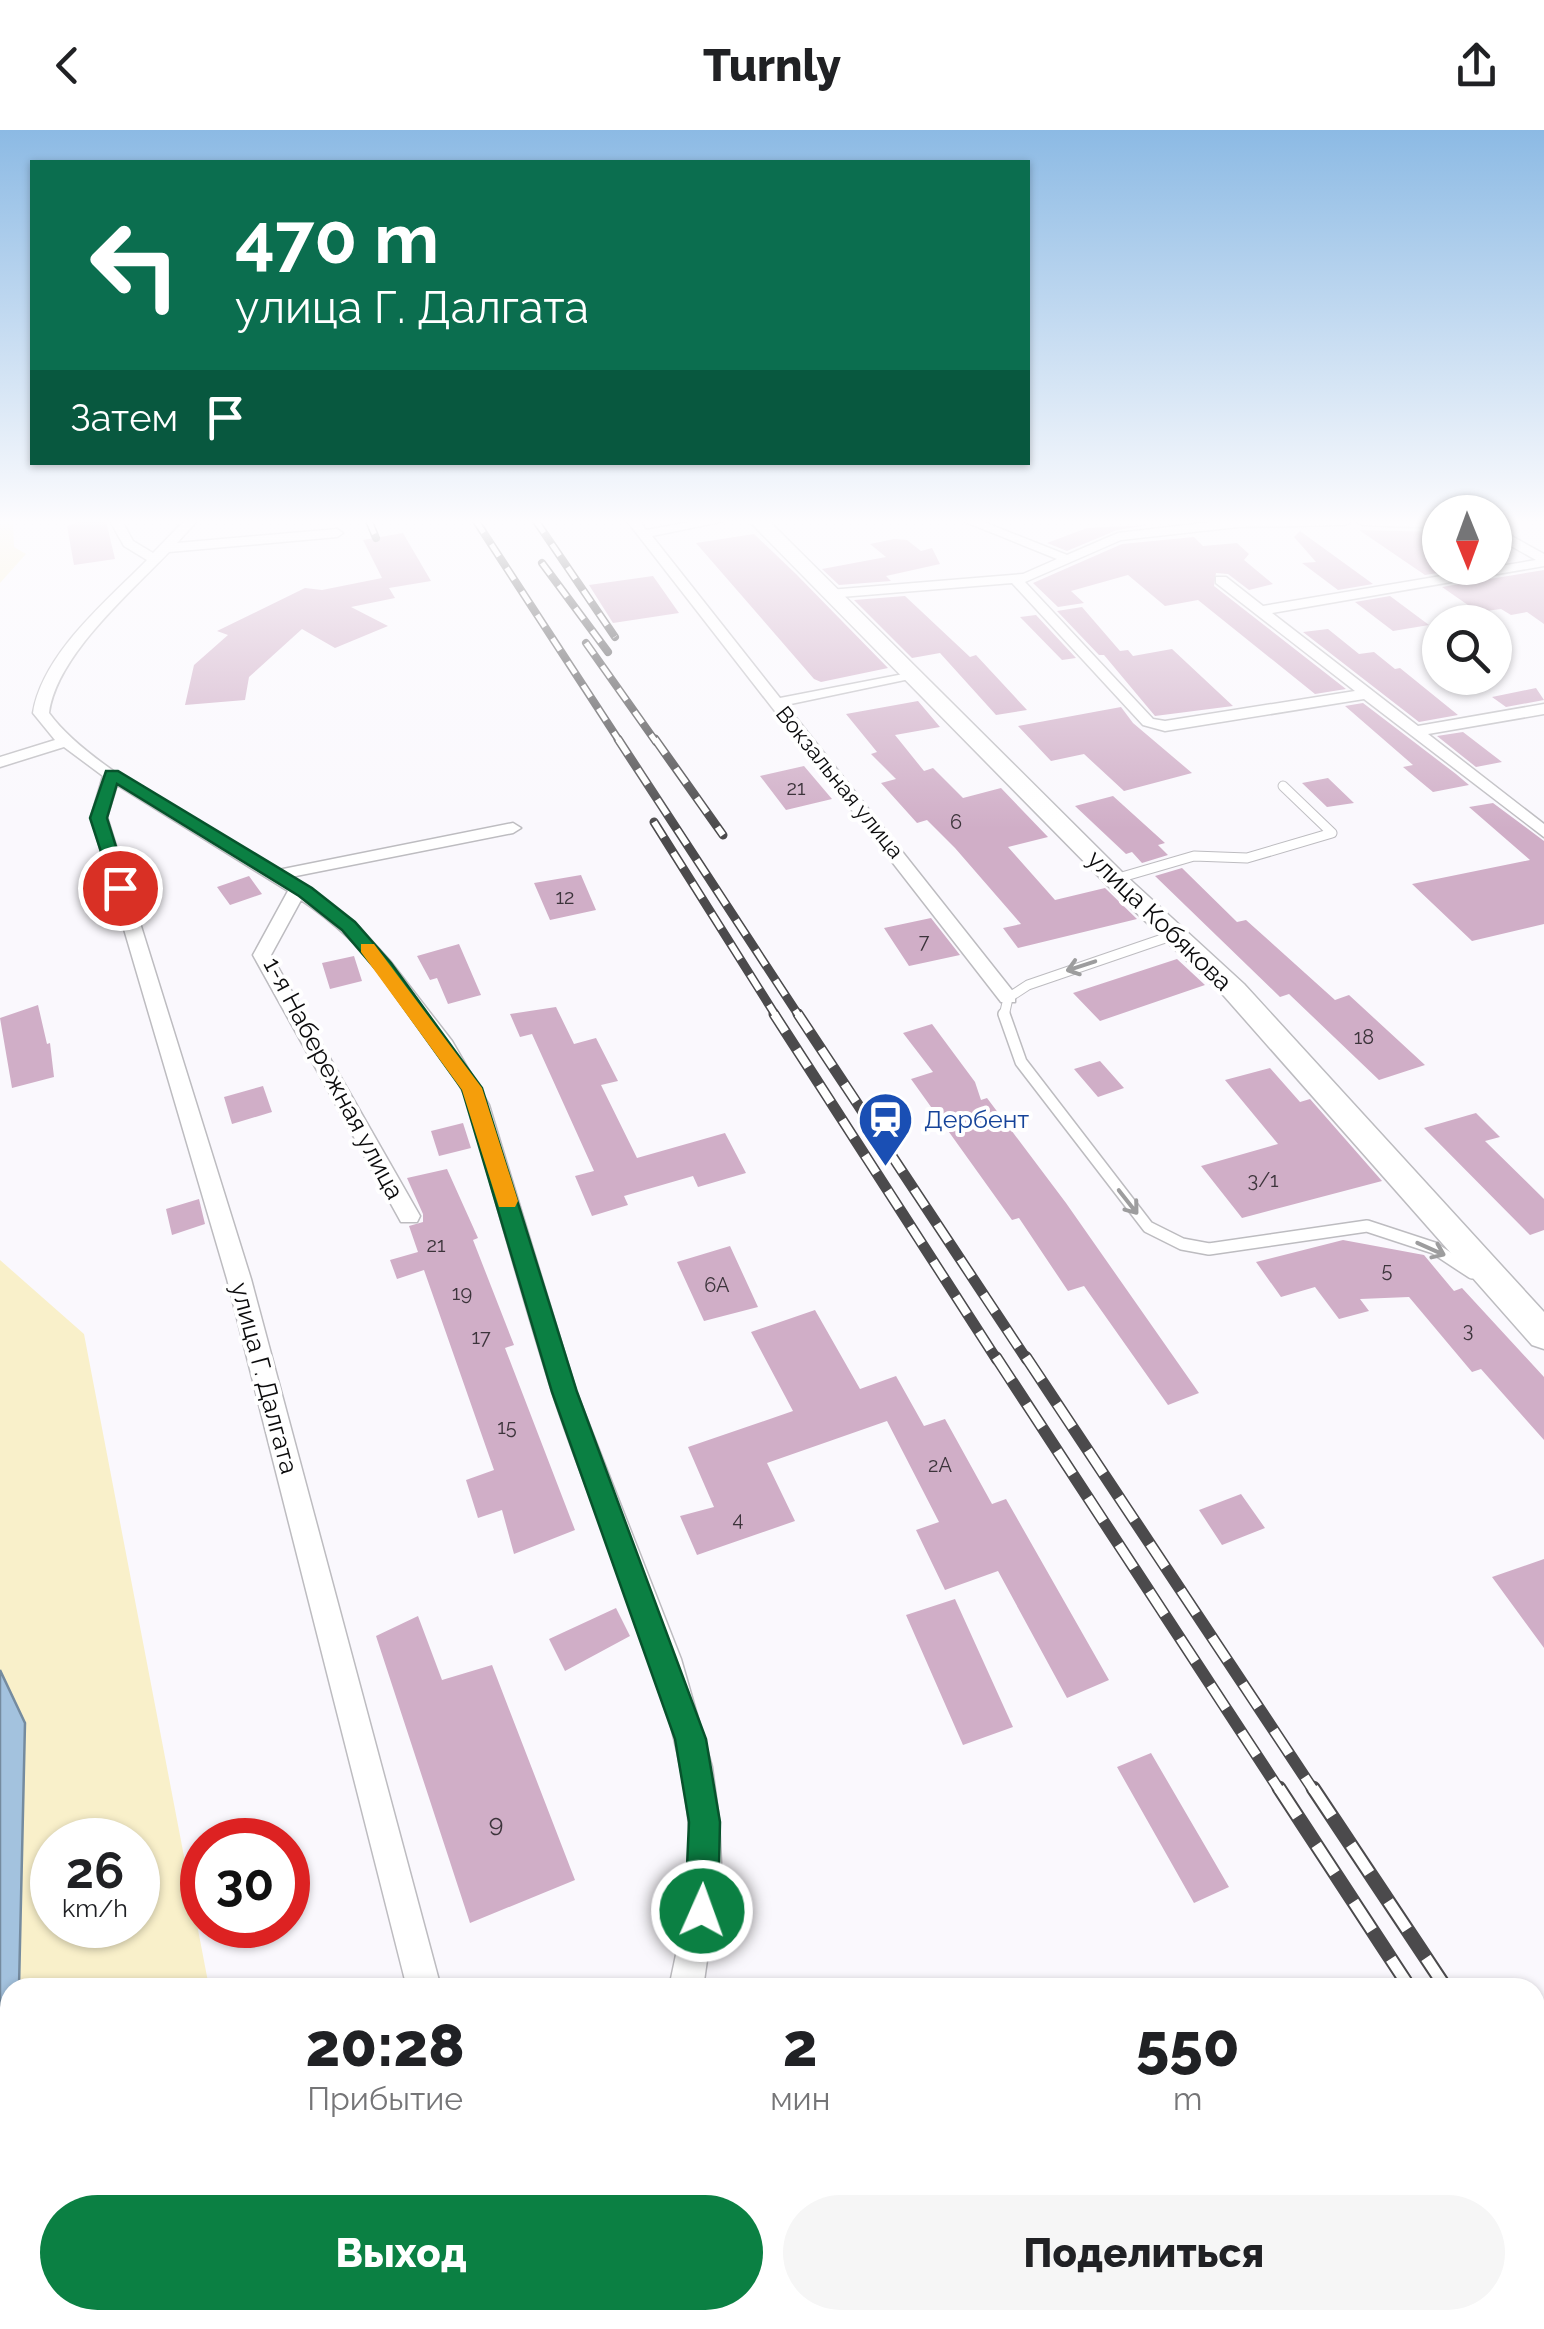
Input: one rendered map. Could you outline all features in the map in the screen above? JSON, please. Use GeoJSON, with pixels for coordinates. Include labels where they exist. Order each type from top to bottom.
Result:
{"type":"FeatureCollection","features":[{"type":"Feature","properties":{"kind":"street"},"geometry":{"type":"LineString","coordinates":[[95,624],[41,692],[41,714],[54,734],[298,888],[348,926],[384,968],[472,1088],[565,1392],[690,1739],[704,1822],[702,1911],[688,1978]]}},
{"type":"Feature","properties":{"kind":"street","name":"Вокзальная улица"},"geometry":{"type":"LineString","coordinates":[[713,624],[1008,998]]}},
{"type":"Feature","properties":{"kind":"street","name":"улица Кобякова"},"geometry":{"type":"LineString","coordinates":[[860,624],[1115,879],[1234,990],[1544,1334]]}},
{"type":"Feature","properties":{"kind":"street"},"geometry":{"type":"LineString","coordinates":[[1057,624],[1148,722],[1166,726],[1367,694]]}},
{"type":"Feature","properties":{"kind":"street"},"geometry":{"type":"LineString","coordinates":[[1276,624],[1544,832]]}},
{"type":"Feature","properties":{"kind":"street"},"geometry":{"type":"LineString","coordinates":[[776,703],[914,674]]}},
{"type":"Feature","properties":{"kind":"street"},"geometry":{"type":"LineString","coordinates":[[1416,732],[1544,709]]}},
{"type":"Feature","properties":{"kind":"street"},"geometry":{"type":"LineString","coordinates":[[0,762],[66,742]]}},
{"type":"Feature","properties":{"kind":"street","name":"улица Г. Далгата"},"geometry":{"type":"LineString","coordinates":[[112,774],[99,818],[239,1279],[421,1978]]}},
{"type":"Feature","properties":{"kind":"street"},"geometry":{"type":"LineString","coordinates":[[277,875],[514,828]]}},
{"type":"Feature","properties":{"kind":"street","name":"1-я Набережная улица"},"geometry":{"type":"LineString","coordinates":[[298,888],[262,956],[409,1216]]}},
{"type":"Feature","properties":{"kind":"lane"},"geometry":{"type":"LineString","coordinates":[[1115,879],[1194,856],[1246,858],[1332,833],[1283,786]]}},
{"type":"Feature","properties":{"kind":"lane"},"geometry":{"type":"LineString","coordinates":[[1174,935],[1028,985],[1008,998],[1005,1025],[1021,1062],[1148,1227],[1182,1244],[1208,1249],[1367,1226],[1434,1248],[1506,1294]]}},
{"type":"Feature","properties":{"kind":"sand"},"geometry":{"type":"Polygon","coordinates":[[[0,1260],[84,1334],[180,1836],[180,1948],[202,1948],[207,1978],[19,1978],[25,1723],[0,1670],[0,1260]]]}},
{"type":"Feature","properties":{"kind":"water"},"geometry":{"type":"Polygon","coordinates":[[[0,1670],[25,1723],[19,1978],[0,1978],[0,1670]]]}},
{"type":"Feature","properties":{"kind":"building"},"geometry":{"type":"Polygon","coordinates":[[[232,624],[388,626],[335,648],[302,629],[249,677],[245,700],[185,705],[194,665],[228,635],[217,631],[232,624]]]}},
{"type":"Feature","properties":{"kind":"building"},"geometry":{"type":"Polygon","coordinates":[[[766,624],[845,624],[888,668],[821,682],[814,679],[766,624]]]}},
{"type":"Feature","properties":{"kind":"building"},"geometry":{"type":"Polygon","coordinates":[[[878,624],[934,624],[970,657],[976,655],[1027,710],[996,715],[940,653],[912,658],[878,624]]]}},
{"type":"Feature","properties":{"kind":"building"},"geometry":{"type":"Polygon","coordinates":[[[1026,624],[1044,624],[1076,658],[1062,660],[1026,624]]]}},
{"type":"Feature","properties":{"kind":"building"},"geometry":{"type":"Polygon","coordinates":[[[1069,624],[1096,624],[1120,651],[1128,650],[1133,656],[1172,649],[1233,706],[1155,716],[1104,655],[1099,655],[1069,624]]]}},
{"type":"Feature","properties":{"kind":"building"},"geometry":{"type":"Polygon","coordinates":[[[1227,624],[1262,624],[1346,689],[1315,694],[1227,624]]]}},
{"type":"Feature","properties":{"kind":"building"},"geometry":{"type":"Polygon","coordinates":[[[1383,624],[1422,624],[1393,631],[1383,624]]]}},
{"type":"Feature","properties":{"kind":"building"},"geometry":{"type":"Polygon","coordinates":[[[1328,629],[1359,654],[1374,652],[1422,686],[1422,695],[1433,695],[1458,715],[1419,722],[1303,632],[1328,629]]]}},
{"type":"Feature","properties":{"kind":"building"},"geometry":{"type":"Polygon","coordinates":[[[1536,688],[1544,700],[1506,707],[1492,697],[1536,688]]]}},
{"type":"Feature","properties":{"kind":"building"},"geometry":{"type":"Polygon","coordinates":[[[918,701],[940,727],[895,735],[924,771],[933,768],[963,798],[1001,788],[1048,837],[1008,847],[1055,900],[1105,888],[1137,919],[1018,948],[1003,928],[1021,924],[955,848],[927,820],[917,823],[881,783],[896,779],[871,754],[877,752],[846,714],[918,701]]]}},
{"type":"Feature","properties":{"kind":"building"},"geometry":{"type":"Polygon","coordinates":[[[1363,703],[1469,785],[1433,792],[1403,767],[1413,765],[1345,706],[1363,703]]]}},
{"type":"Feature","properties":{"kind":"building"},"geometry":{"type":"Polygon","coordinates":[[[1121,707],[1133,723],[1192,773],[1124,791],[1084,754],[1051,761],[1018,726],[1121,707]]]}},
{"type":"Feature","properties":{"kind":"building"},"geometry":{"type":"Polygon","coordinates":[[[1463,732],[1502,762],[1476,767],[1437,736],[1463,732]]]}},
{"type":"Feature","properties":{"kind":"building"},"geometry":{"type":"Polygon","coordinates":[[[804,766],[832,799],[786,810],[760,776],[804,766]]]}},
{"type":"Feature","properties":{"kind":"building"},"geometry":{"type":"Polygon","coordinates":[[[1328,778],[1354,803],[1327,807],[1302,783],[1328,778]]]}},
{"type":"Feature","properties":{"kind":"building"},"geometry":{"type":"Polygon","coordinates":[[[1113,796],[1165,843],[1158,845],[1168,855],[1142,863],[1132,852],[1126,854],[1075,806],[1113,796]]]}},
{"type":"Feature","properties":{"kind":"building"},"geometry":{"type":"Polygon","coordinates":[[[1493,803],[1544,841],[1544,924],[1472,941],[1412,884],[1530,860],[1469,807],[1493,803]]]}},
{"type":"Feature","properties":{"kind":"building"},"geometry":{"type":"Polygon","coordinates":[[[1182,868],[1237,922],[1246,920],[1335,1000],[1349,995],[1425,1065],[1379,1080],[1289,994],[1280,997],[1155,876],[1182,868]]]}},
{"type":"Feature","properties":{"kind":"building"},"geometry":{"type":"Polygon","coordinates":[[[581,875],[596,910],[550,920],[534,883],[581,875]]]}},
{"type":"Feature","properties":{"kind":"building"},"geometry":{"type":"Polygon","coordinates":[[[249,876],[262,894],[230,905],[217,887],[249,876]]]}},
{"type":"Feature","properties":{"kind":"building"},"geometry":{"type":"Polygon","coordinates":[[[931,918],[960,955],[909,966],[884,928],[931,918]]]}},
{"type":"Feature","properties":{"kind":"building"},"geometry":{"type":"Polygon","coordinates":[[[459,944],[481,995],[448,1004],[437,978],[430,980],[417,956],[459,944]]]}},
{"type":"Feature","properties":{"kind":"building"},"geometry":{"type":"Polygon","coordinates":[[[354,956],[362,981],[330,989],[322,963],[354,956]]]}},
{"type":"Feature","properties":{"kind":"building"},"geometry":{"type":"Polygon","coordinates":[[[1177,959],[1205,985],[1100,1021],[1073,993],[1177,959]]]}},
{"type":"Feature","properties":{"kind":"building"},"geometry":{"type":"Polygon","coordinates":[[[38,1005],[47,1044],[50,1043],[54,1077],[12,1088],[0,1018],[38,1005]]]}},
{"type":"Feature","properties":{"kind":"building"},"geometry":{"type":"Polygon","coordinates":[[[556,1007],[574,1044],[596,1038],[618,1081],[601,1085],[637,1158],[725,1133],[746,1173],[698,1187],[693,1176],[624,1196],[628,1205],[592,1216],[575,1176],[594,1171],[532,1034],[520,1037],[510,1014],[556,1007]]]}},
{"type":"Feature","properties":{"kind":"building"},"geometry":{"type":"Polygon","coordinates":[[[932,1024],[975,1082],[981,1100],[987,1098],[1066,1203],[1199,1393],[1168,1405],[1084,1286],[1068,1291],[1019,1218],[1012,1220],[911,1079],[933,1072],[903,1033],[932,1024]]]}},
{"type":"Feature","properties":{"kind":"building"},"geometry":{"type":"Polygon","coordinates":[[[1100,1061],[1124,1088],[1098,1097],[1074,1069],[1100,1061]]]}},
{"type":"Feature","properties":{"kind":"building"},"geometry":{"type":"Polygon","coordinates":[[[1270,1068],[1300,1102],[1310,1099],[1382,1181],[1242,1218],[1201,1166],[1278,1144],[1225,1080],[1270,1068]]]}},
{"type":"Feature","properties":{"kind":"building"},"geometry":{"type":"Polygon","coordinates":[[[263,1086],[272,1112],[232,1124],[224,1097],[263,1086]]]}},
{"type":"Feature","properties":{"kind":"building"},"geometry":{"type":"Polygon","coordinates":[[[1476,1113],[1500,1137],[1485,1141],[1544,1199],[1544,1230],[1530,1235],[1424,1128],[1476,1113]]]}},
{"type":"Feature","properties":{"kind":"building"},"geometry":{"type":"Polygon","coordinates":[[[463,1123],[471,1148],[439,1156],[431,1131],[463,1123]]]}},
{"type":"Feature","properties":{"kind":"building"},"geometry":{"type":"Polygon","coordinates":[[[447,1169],[478,1238],[473,1240],[514,1345],[505,1348],[575,1530],[514,1554],[502,1510],[478,1518],[466,1480],[494,1470],[424,1270],[397,1279],[390,1260],[418,1252],[409,1226],[423,1222],[423,1214],[407,1178],[447,1169]]]}},
{"type":"Feature","properties":{"kind":"building"},"geometry":{"type":"Polygon","coordinates":[[[199,1199],[205,1224],[172,1235],[166,1209],[199,1199]]]}},
{"type":"Feature","properties":{"kind":"building"},"geometry":{"type":"Polygon","coordinates":[[[1343,1240],[1424,1255],[1454,1291],[1462,1288],[1544,1377],[1544,1440],[1481,1369],[1472,1372],[1409,1297],[1360,1299],[1369,1311],[1339,1319],[1315,1287],[1281,1297],[1256,1262],[1343,1240]]]}},
{"type":"Feature","properties":{"kind":"building"},"geometry":{"type":"Polygon","coordinates":[[[730,1246],[758,1307],[704,1321],[677,1262],[730,1246]]]}},
{"type":"Feature","properties":{"kind":"building"},"geometry":{"type":"Polygon","coordinates":[[[815,1310],[860,1389],[896,1376],[924,1426],[945,1419],[992,1504],[1006,1499],[1109,1680],[1067,1698],[998,1571],[945,1590],[916,1530],[939,1522],[887,1421],[767,1463],[795,1521],[697,1555],[680,1516],[714,1507],[688,1447],[793,1411],[751,1332],[815,1310]]]}},
{"type":"Feature","properties":{"kind":"building"},"geometry":{"type":"Polygon","coordinates":[[[1241,1494],[1265,1528],[1222,1545],[1199,1510],[1241,1494]]]}},
{"type":"Feature","properties":{"kind":"building"},"geometry":{"type":"Polygon","coordinates":[[[1544,1559],[1544,1648],[1492,1577],[1544,1559]]]}},
{"type":"Feature","properties":{"kind":"building"},"geometry":{"type":"Polygon","coordinates":[[[955,1599],[1013,1727],[963,1745],[906,1615],[955,1599]]]}},
{"type":"Feature","properties":{"kind":"building"},"geometry":{"type":"Polygon","coordinates":[[[616,1608],[630,1636],[565,1671],[549,1639],[616,1608]]]}},
{"type":"Feature","properties":{"kind":"building"},"geometry":{"type":"Polygon","coordinates":[[[418,1616],[442,1680],[492,1665],[575,1880],[470,1923],[376,1636],[418,1616]]]}},
{"type":"Feature","properties":{"kind":"building"},"geometry":{"type":"Polygon","coordinates":[[[1151,1753],[1229,1887],[1194,1903],[1117,1767],[1151,1753]]]}},
{"type":"Feature","properties":{"kind":"railway"},"geometry":{"type":"LineString","coordinates":[[543,624],[620,742]]}},
{"type":"Feature","properties":{"kind":"railway"},"geometry":{"type":"LineString","coordinates":[[587,624],[608,652]]}},
{"type":"Feature","properties":{"kind":"railway"},"geometry":{"type":"LineString","coordinates":[[606,624],[615,637]]}},
{"type":"Feature","properties":{"kind":"railway"},"geometry":{"type":"LineString","coordinates":[[586,643],[656,742]]}},
{"type":"Feature","properties":{"kind":"railway"},"geometry":{"type":"LineString","coordinates":[[618,739],[799,1016]]}},
{"type":"Feature","properties":{"kind":"railway"},"geometry":{"type":"LineString","coordinates":[[655,739],[723,835]]}},
{"type":"Feature","properties":{"kind":"railway"},"geometry":{"type":"LineString","coordinates":[[654,822],[776,1016]]}},
{"type":"Feature","properties":{"kind":"railway"},"geometry":{"type":"LineString","coordinates":[[774,1014],[997,1360]]}},
{"type":"Feature","properties":{"kind":"railway"},"geometry":{"type":"LineString","coordinates":[[798,1014],[1027,1360]]}},
{"type":"Feature","properties":{"kind":"railway"},"geometry":{"type":"LineString","coordinates":[[996,1357],[1280,1791]]}},
{"type":"Feature","properties":{"kind":"railway"},"geometry":{"type":"LineString","coordinates":[[1026,1357],[1314,1791]]}},
{"type":"Feature","properties":{"kind":"railway"},"geometry":{"type":"LineString","coordinates":[[1279,1788],[1403,1978]]}},
{"type":"Feature","properties":{"kind":"railway"},"geometry":{"type":"LineString","coordinates":[[1313,1788],[1439,1978]]}},
{"type":"Feature","properties":{"kind":"slow traffic"},"geometry":{"type":"LineString","coordinates":[[367,948],[472,1088],[507,1201]]}},
{"type":"Feature","properties":{"kind":"place","name":"Дербент"},"geometry":{"type":"Point","coordinates":[885,1168]}},
{"type":"Feature","properties":{"kind":"route"},"geometry":{"type":"LineString","coordinates":[[120,888],[99,818],[112,774],[306,892],[348,926],[384,968],[472,1088],[565,1392],[690,1739],[704,1822],[702,1911]]}}]}
